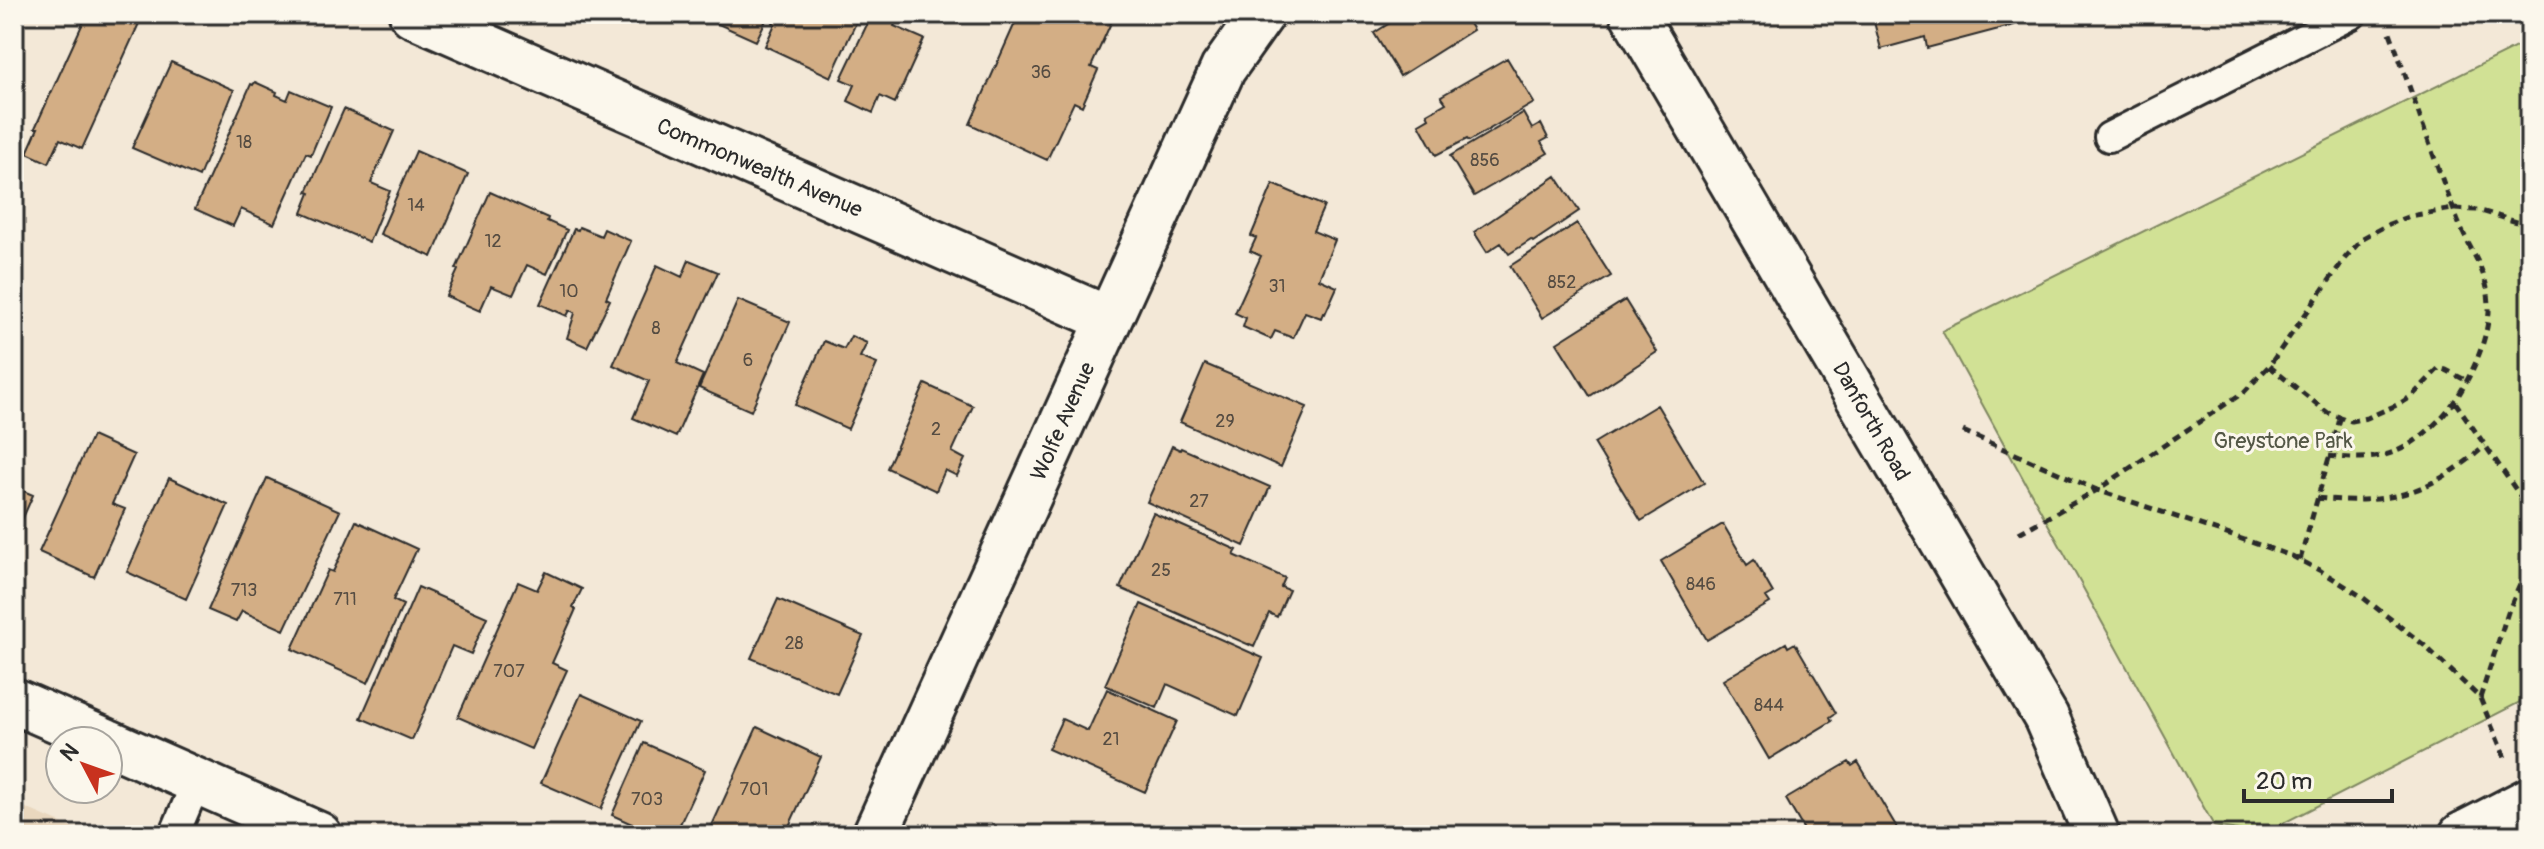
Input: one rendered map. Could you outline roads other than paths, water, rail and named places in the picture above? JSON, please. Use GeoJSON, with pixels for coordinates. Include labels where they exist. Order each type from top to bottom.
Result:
{"type":"FeatureCollection","features":[{"type":"Feature","properties":{"kind":"street","name":"Commonwealth Avenue"},"geometry":{"type":"LineString","coordinates":[[412,14],[1108,319]]}},
{"type":"Feature","properties":{"kind":"street","name":"Wolfe Avenue"},"geometry":{"type":"LineString","coordinates":[[875,835],[1223,69],[1262,14]]}},
{"type":"Feature","properties":{"kind":"street","name":"Danforth Road"},"geometry":{"type":"LineString","coordinates":[[1633,14],[2046,717],[2097,835]]}},
{"type":"Feature","properties":{"kind":"street"},"geometry":{"type":"LineString","coordinates":[[14,701],[68,725]]}},
{"type":"Feature","properties":{"kind":"street"},"geometry":{"type":"LineString","coordinates":[[124,749],[319,835]]}},
{"type":"Feature","properties":{"kind":"street"},"geometry":{"type":"LineString","coordinates":[[2462,835],[2527,802]]}},
{"type":"Feature","properties":{"kind":"lane"},"geometry":{"type":"LineString","coordinates":[[2109,137],[2352,14]]}},
{"type":"Feature","properties":{"kind":"lane"},"geometry":{"type":"LineString","coordinates":[[174,835],[197,781]]}},
{"type":"Feature","properties":{"kind":"park label","name":"Greystone Park"},"geometry":{"type":"Point","coordinates":[2283,440]}}]}
